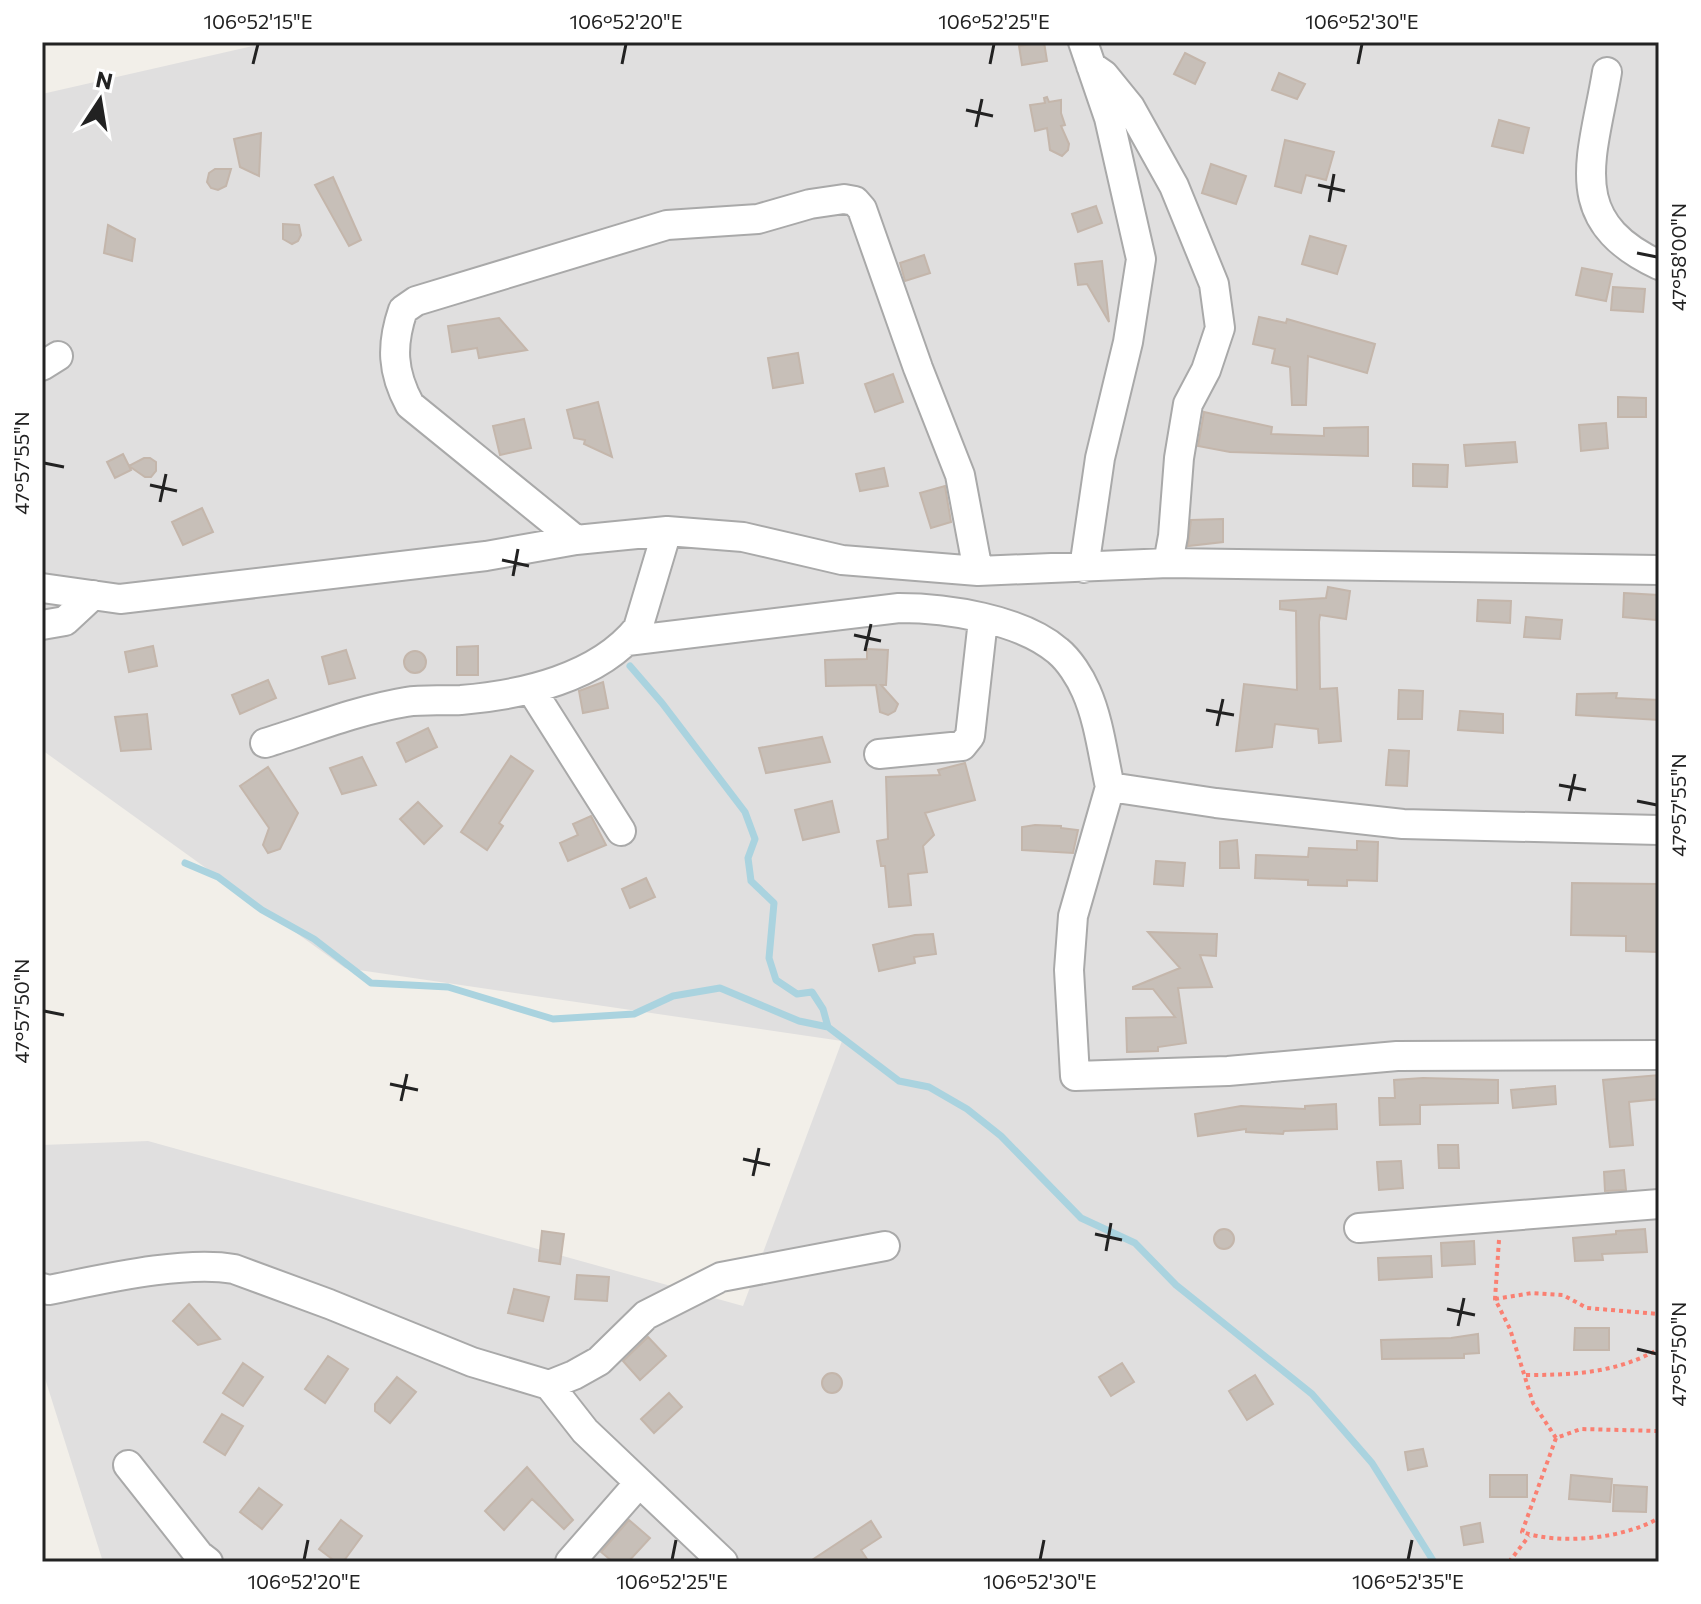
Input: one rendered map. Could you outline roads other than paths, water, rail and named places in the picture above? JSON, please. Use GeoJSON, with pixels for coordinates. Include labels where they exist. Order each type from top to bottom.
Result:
{"type":"FeatureCollection","features":[{"type":"Feature","properties":{"kind":"street"},"geometry":{"type":"LineString","coordinates":[[1087,54],[1130,107],[1174,186],[1214,284],[1220,328],[1206,370],[1188,404],[1168,563]]}},
{"type":"Feature","properties":{"kind":"street"},"geometry":{"type":"LineString","coordinates":[[1084,568],[1100,458],[1128,342],[1141,259],[1109,118],[1087,54]]}},
{"type":"Feature","properties":{"kind":"street"},"geometry":{"type":"LineString","coordinates":[[1607,72],[1590,175],[1593,204],[1610,232],[1633,253],[1659,265]]}},
{"type":"Feature","properties":{"kind":"street"},"geometry":{"type":"LineString","coordinates":[[576,540],[410,405],[398,385],[393,353],[403,310],[416,301],[667,225],[758,219],[810,204],[844,199],[855,201],[862,209],[918,368],[960,475],[978,571]]}},
{"type":"Feature","properties":{"kind":"street"},"geometry":{"type":"LineString","coordinates":[[42,588],[120,599],[471,558],[576,540],[667,531],[743,537],[842,560],[978,571],[1168,563],[1659,570]]}},
{"type":"Feature","properties":{"kind":"street"},"geometry":{"type":"LineString","coordinates":[[265,743],[409,701],[461,700],[561,681],[627,641],[638,628],[667,531]]}},
{"type":"Feature","properties":{"kind":"street"},"geometry":{"type":"LineString","coordinates":[[898,564],[899,608]]}},
{"type":"Feature","properties":{"kind":"street"},"geometry":{"type":"LineString","coordinates":[[42,625],[65,621],[93,595]]}},
{"type":"Feature","properties":{"kind":"street"},"geometry":{"type":"LineString","coordinates":[[627,641],[899,608],[935,610],[983,620],[1031,633],[1058,651],[1086,691],[1110,787],[1073,916],[1069,970],[1075,1076],[1228,1071],[1397,1056],[1659,1055]]}},
{"type":"Feature","properties":{"kind":"street"},"geometry":{"type":"LineString","coordinates":[[879,754],[962,746],[970,736],[983,620]]}},
{"type":"Feature","properties":{"kind":"street"},"geometry":{"type":"LineString","coordinates":[[531,689],[621,831]]}},
{"type":"Feature","properties":{"kind":"street"},"geometry":{"type":"LineString","coordinates":[[1110,787],[1216,803],[1403,824],[1659,830]]}},
{"type":"Feature","properties":{"kind":"street"},"geometry":{"type":"LineString","coordinates":[[1359,1228],[1659,1204]]}},
{"type":"Feature","properties":{"kind":"street"},"geometry":{"type":"LineString","coordinates":[[549,1385],[599,1361],[646,1315],[721,1277],[885,1246]]}},
{"type":"Feature","properties":{"kind":"street"},"geometry":{"type":"LineString","coordinates":[[42,1288],[49,1290],[118,1276],[180,1269],[234,1269],[472,1362],[549,1385],[585,1431],[723,1562]]}},
{"type":"Feature","properties":{"kind":"street"},"geometry":{"type":"LineString","coordinates":[[128,1465],[199,1555],[208,1562]]}},
{"type":"Feature","properties":{"kind":"street"},"geometry":{"type":"LineString","coordinates":[[570,1562],[639,1483]]}},
{"type":"Feature","properties":{"kind":"waterway"},"geometry":{"type":"LineString","coordinates":[[630,666],[745,812],[755,839],[748,858],[751,881],[774,903],[769,958],[776,980],[797,994],[812,992],[823,1009],[828,1027]]}},
{"type":"Feature","properties":{"kind":"waterway"},"geometry":{"type":"LineString","coordinates":[[185,863],[218,877],[262,910],[314,939],[371,983],[448,987],[553,1019],[634,1014],[673,996],[720,988],[799,1021],[828,1027],[899,1081],[929,1087],[967,1109],[1001,1136],[1081,1218],[1135,1243],[1176,1285],[1312,1394],[1372,1463],[1434,1562]]}}]}
